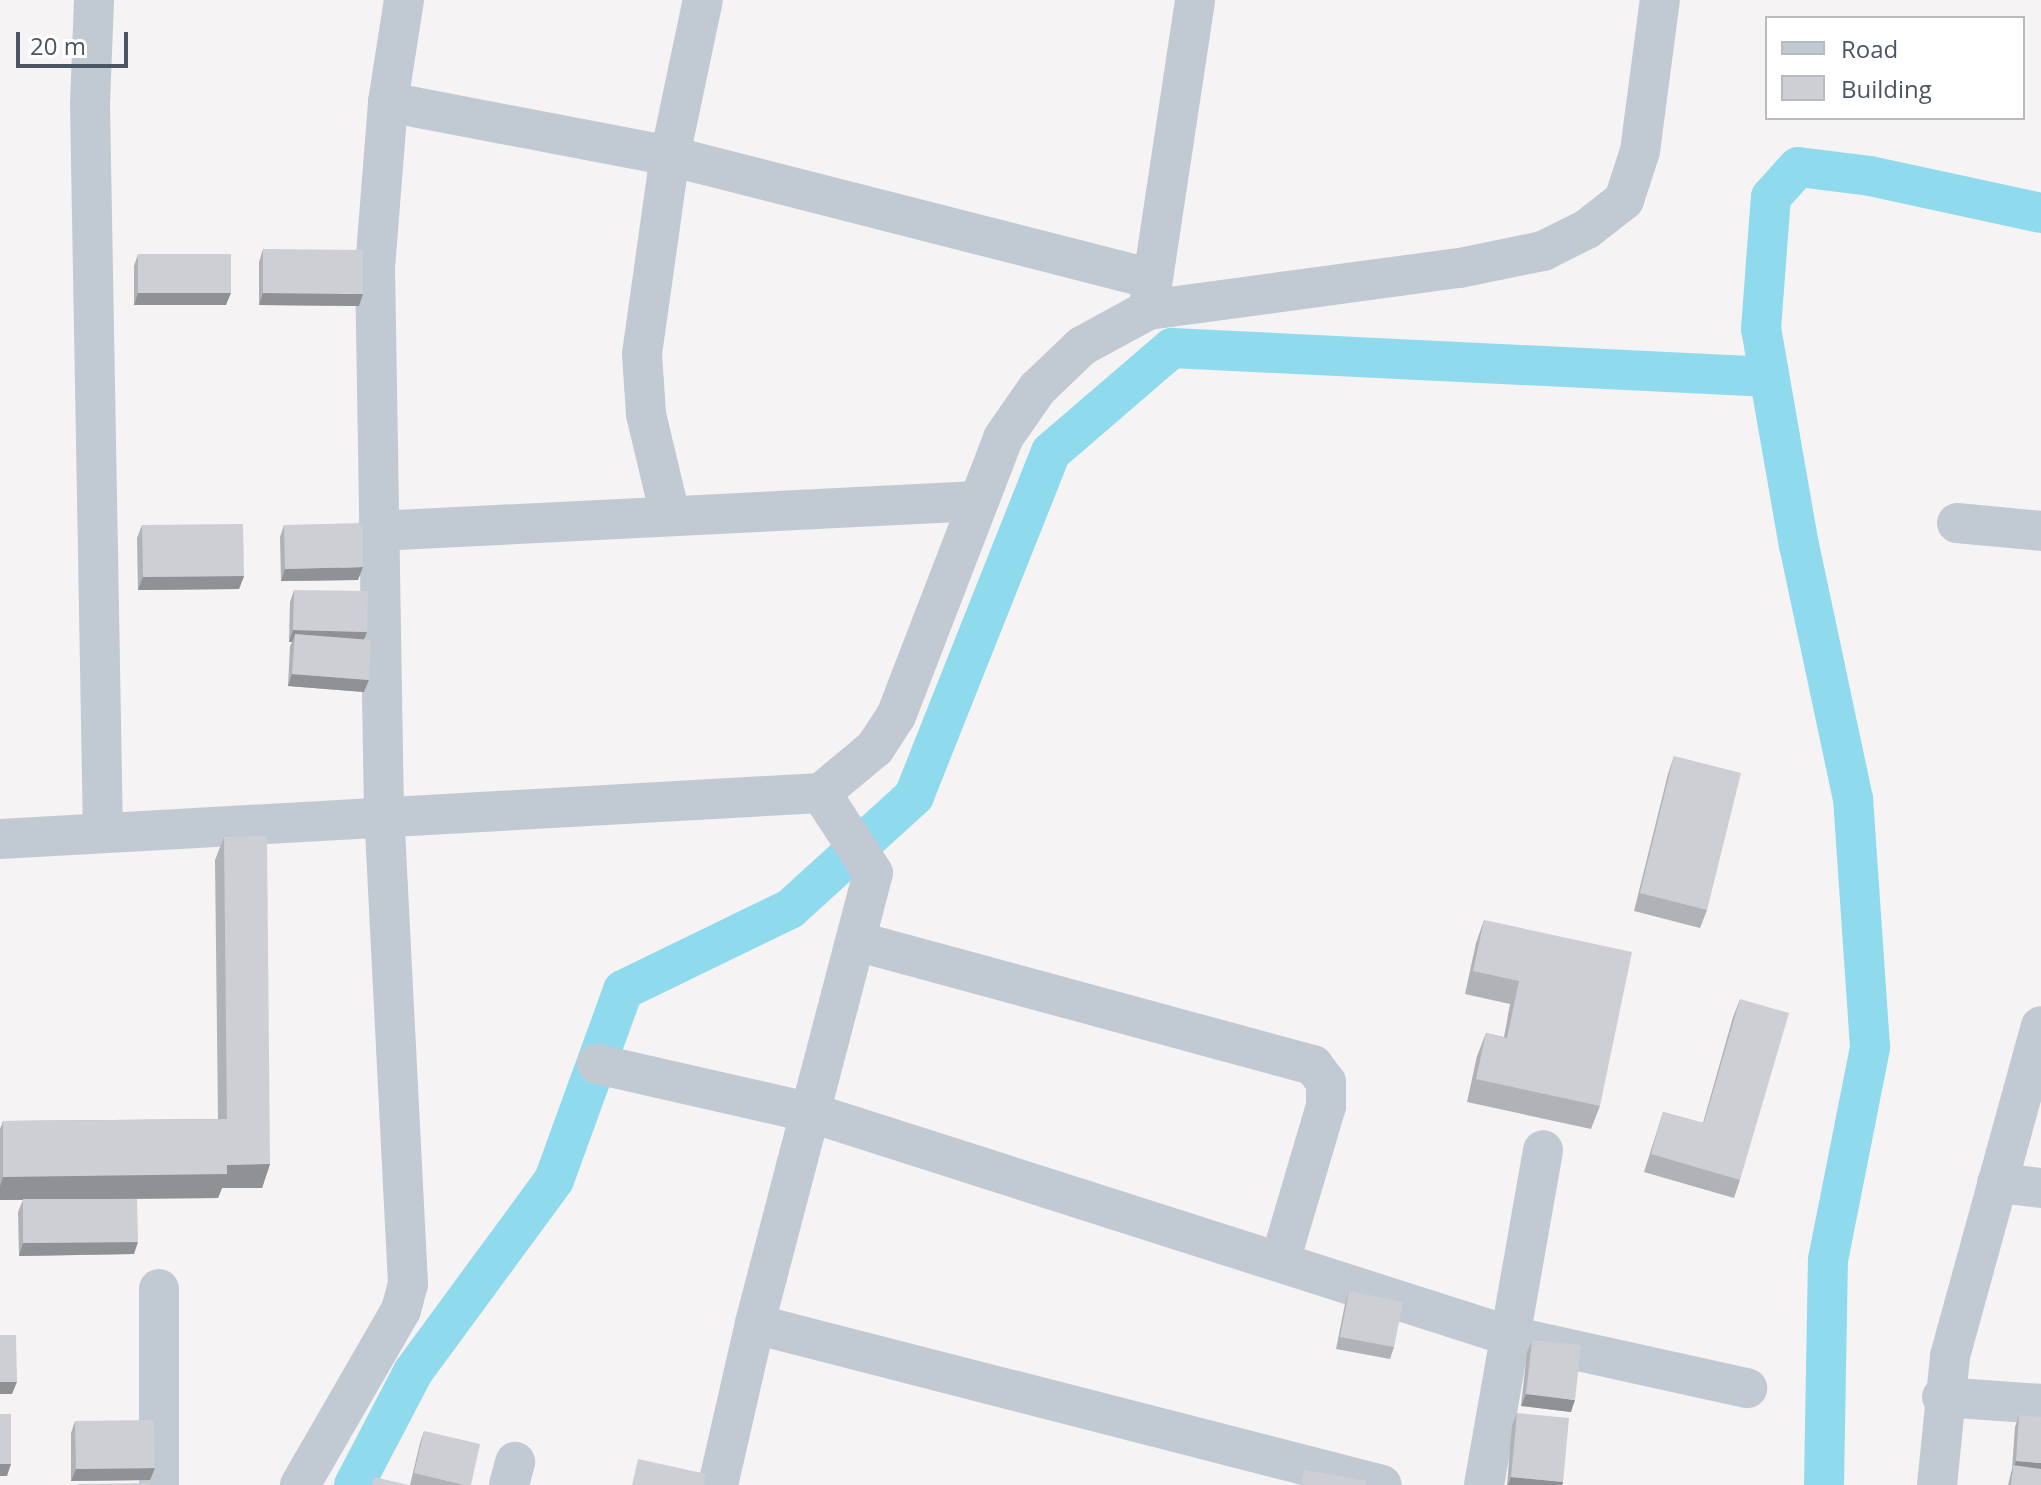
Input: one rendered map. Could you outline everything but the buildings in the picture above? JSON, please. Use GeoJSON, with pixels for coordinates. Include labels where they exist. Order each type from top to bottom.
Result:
{"type":"FeatureCollection","features":[{"type":"Feature","properties":{"kind":"street"},"geometry":{"type":"LineString","coordinates":[[94,0],[90,104],[103,831]]}},
{"type":"Feature","properties":{"kind":"street"},"geometry":{"type":"LineString","coordinates":[[300,1485],[401,1310],[408,1284],[384,814],[375,268],[388,102],[404,0]]}},
{"type":"Feature","properties":{"kind":"street"},"geometry":{"type":"LineString","coordinates":[[670,515],[646,414],[642,354],[670,156],[703,0]]}},
{"type":"Feature","properties":{"kind":"street"},"geometry":{"type":"LineString","coordinates":[[0,839],[384,814],[827,800],[875,748],[896,716],[1003,438],[1037,389],[1082,346],[1150,295],[1195,0]]}},
{"type":"Feature","properties":{"kind":"street"},"geometry":{"type":"LineString","coordinates":[[388,102],[670,156],[1150,295],[1460,268],[1543,251],[1587,229],[1624,200],[1640,151],[1660,0]]}},
{"type":"Feature","properties":{"kind":"street"},"geometry":{"type":"LineString","coordinates":[[377,531],[977,501]]}},
{"type":"Feature","properties":{"kind":"street"},"geometry":{"type":"LineString","coordinates":[[1957,523],[2041,531]]}},
{"type":"Feature","properties":{"kind":"street"},"geometry":{"type":"LineString","coordinates":[[718,1485],[755,1324],[873,873],[827,800]]}},
{"type":"Feature","properties":{"kind":"street"},"geometry":{"type":"LineString","coordinates":[[856,941],[1313,1065],[1326,1082],[1326,1106],[1280,1261]]}},
{"type":"Feature","properties":{"kind":"street"},"geometry":{"type":"LineString","coordinates":[[1937,1485],[1942,1397],[2041,1026]]}},
{"type":"Feature","properties":{"kind":"street"},"geometry":{"type":"LineString","coordinates":[[597,1064],[812,1113],[1510,1336],[1747,1388]]}},
{"type":"Feature","properties":{"kind":"street"},"geometry":{"type":"LineString","coordinates":[[1484,1485],[1543,1150]]}},
{"type":"Feature","properties":{"kind":"street"},"geometry":{"type":"LineString","coordinates":[[1997,1183],[2041,1188]]}},
{"type":"Feature","properties":{"kind":"street"},"geometry":{"type":"LineString","coordinates":[[159,1289],[159,1485]]}},
{"type":"Feature","properties":{"kind":"street"},"geometry":{"type":"LineString","coordinates":[[755,1324],[1382,1485]]}},
{"type":"Feature","properties":{"kind":"street"},"geometry":{"type":"LineString","coordinates":[[1942,1397],[2041,1404]]}},
{"type":"Feature","properties":{"kind":"waterway"},"geometry":{"type":"LineString","coordinates":[[1824,1485],[1828,1260],[1870,1047],[1853,799],[1799,546],[1761,329],[1771,197],[1798,167],[1870,176],[2041,213]]}},
{"type":"Feature","properties":{"kind":"waterway"},"geometry":{"type":"LineString","coordinates":[[354,1485],[413,1372],[554,1180],[623,990],[790,909],[914,796],[1051,452],[1172,348],[1769,377]]}}]}
